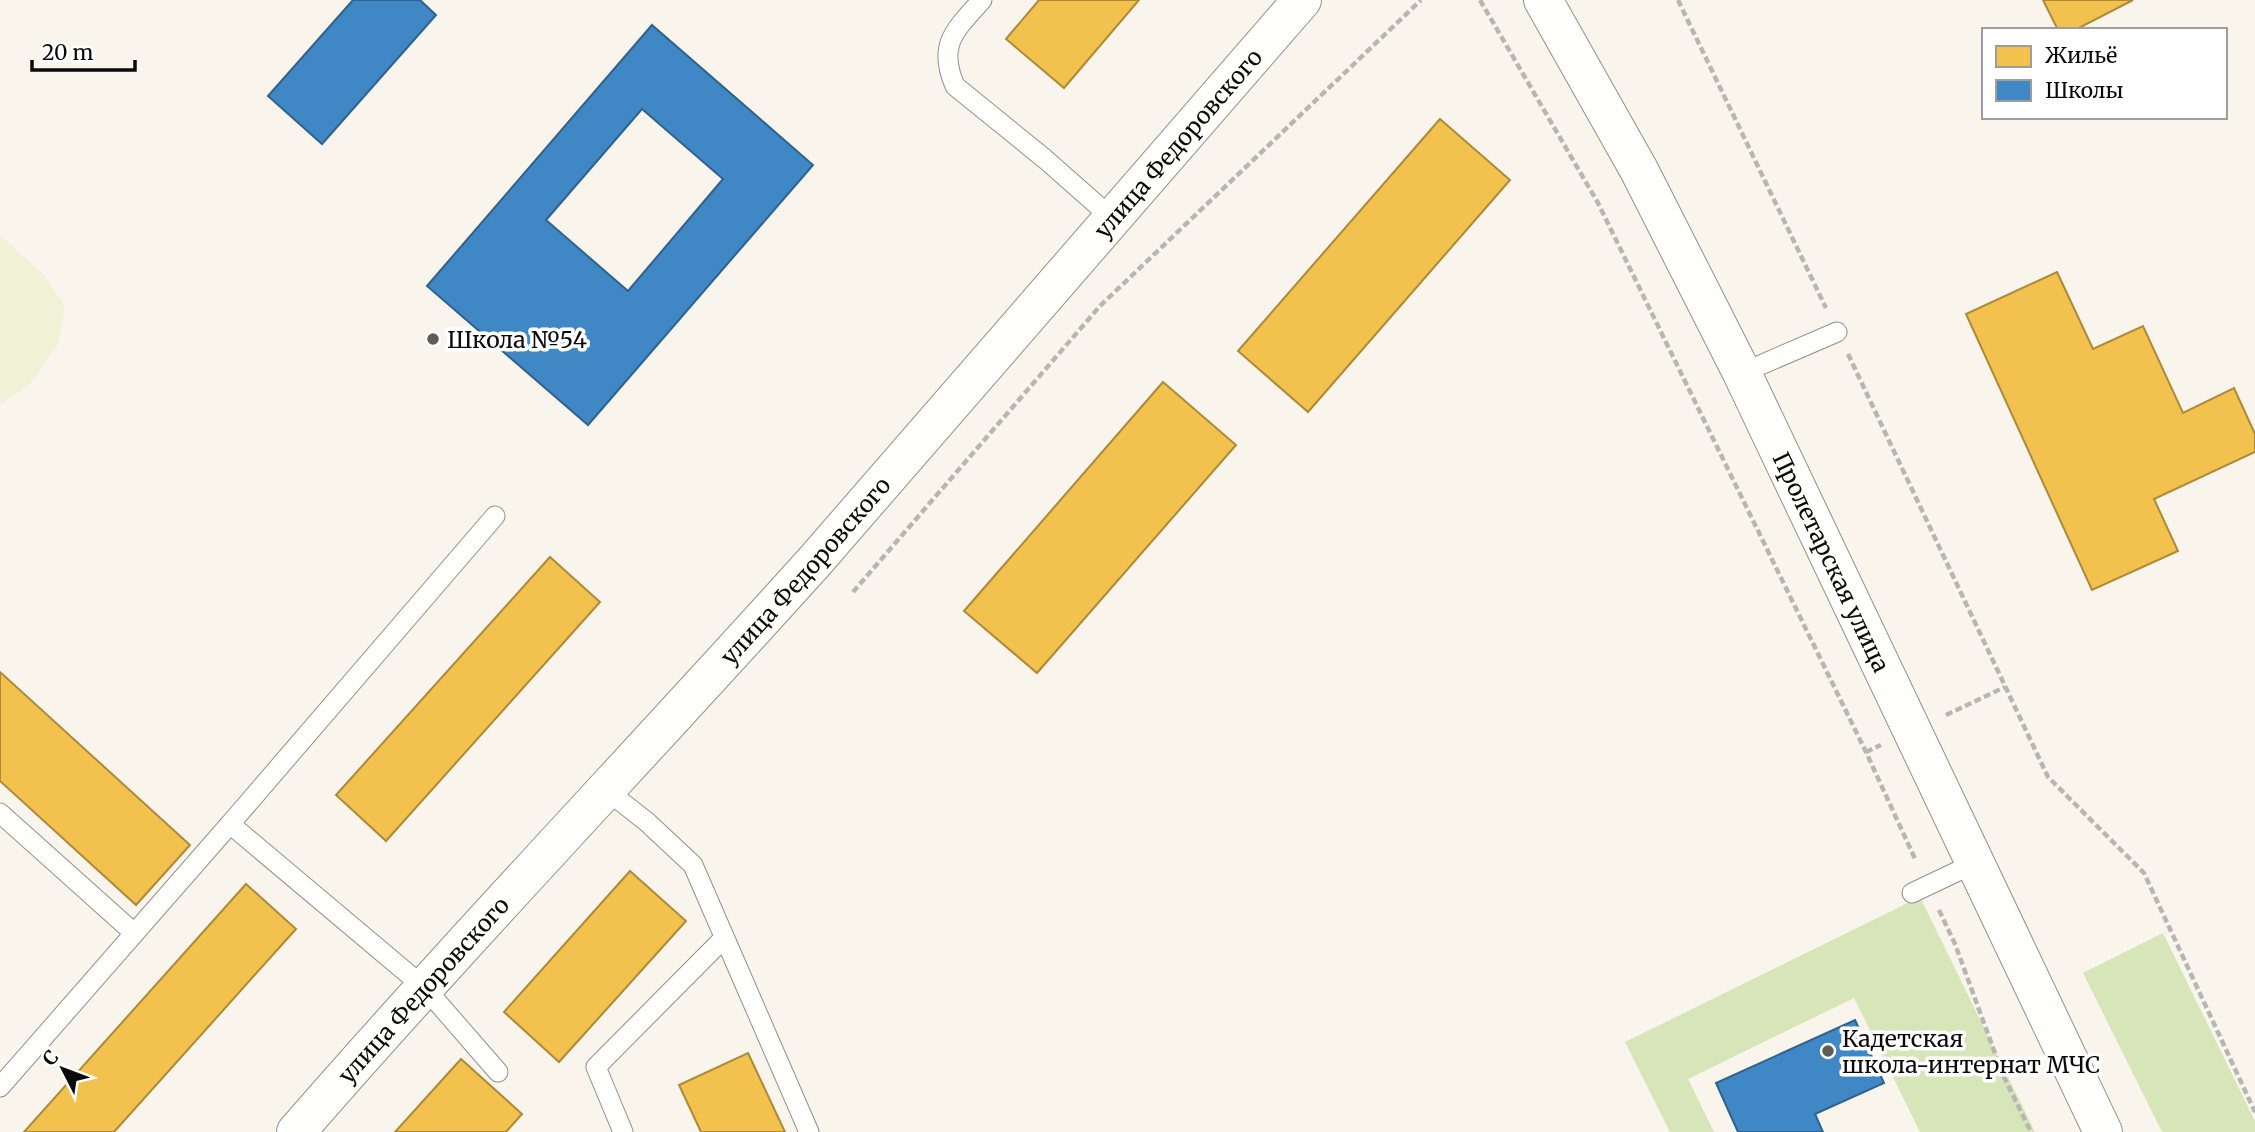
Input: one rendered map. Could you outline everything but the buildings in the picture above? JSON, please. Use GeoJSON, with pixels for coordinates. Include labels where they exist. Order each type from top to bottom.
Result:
{"type":"FeatureCollection","features":[{"type":"Feature","properties":{"kind":"street","name":"улица Федоровского"},"geometry":{"type":"LineString","coordinates":[[310,1127],[425,988],[815,561],[1302,0]]}},
{"type":"Feature","properties":{"kind":"street","name":"Пролетарская улица"},"geometry":{"type":"LineString","coordinates":[[1543,0],[1639,170],[1742,373],[2103,1132]]}},
{"type":"Feature","properties":{"kind":"lane"},"geometry":{"type":"LineString","coordinates":[[982,0],[964,20],[947,47],[948,71],[955,86],[1045,159],[1113,219]]}},
{"type":"Feature","properties":{"kind":"lane"},"geometry":{"type":"LineString","coordinates":[[1742,373],[1837,332]]}},
{"type":"Feature","properties":{"kind":"lane"},"geometry":{"type":"LineString","coordinates":[[0,1087],[495,516]]}},
{"type":"Feature","properties":{"kind":"lane"},"geometry":{"type":"LineString","coordinates":[[605,789],[646,822],[692,865],[809,1132]]}},
{"type":"Feature","properties":{"kind":"lane"},"geometry":{"type":"LineString","coordinates":[[0,813],[134,933]]}},
{"type":"Feature","properties":{"kind":"lane"},"geometry":{"type":"LineString","coordinates":[[230,824],[425,988],[498,1072]]}},
{"type":"Feature","properties":{"kind":"lane"},"geometry":{"type":"LineString","coordinates":[[1920,889],[1975,863]]}},
{"type":"Feature","properties":{"kind":"lane"},"geometry":{"type":"LineString","coordinates":[[623,1132],[596,1067],[724,938]]}},
{"type":"Feature","properties":{"kind":"path"},"geometry":{"type":"LineString","coordinates":[[853,592],[1100,306],[1421,0]]}},
{"type":"Feature","properties":{"kind":"path"},"geometry":{"type":"LineString","coordinates":[[1480,0],[1598,203],[1866,752],[1920,889],[1955,944],[2003,1075],[2031,1132]]}},
{"type":"Feature","properties":{"kind":"path"},"geometry":{"type":"LineString","coordinates":[[1678,0],[2048,777],[2144,873],[2255,1112]]}},
{"type":"Feature","properties":{"kind":"green space"},"geometry":{"type":"Polygon","coordinates":[[[0,235],[45,276],[65,306],[59,342],[30,384],[0,405],[0,235]]]}},
{"type":"Feature","properties":{"kind":"green space"},"geometry":{"type":"Polygon","coordinates":[[[1920,897],[2035,1132],[1920,1132],[1854,998],[1688,1079],[1714,1132],[1670,1132],[1625,1042],[1920,897]]]}},
{"type":"Feature","properties":{"kind":"green space"},"geometry":{"type":"Polygon","coordinates":[[[2163,933],[2255,1121],[2255,1132],[2162,1132],[2083,973],[2163,933]]]}},
{"type":"Feature","properties":{"kind":"place","name":"Школа №54"},"geometry":{"type":"Point","coordinates":[433,339]}},
{"type":"Feature","properties":{"kind":"place","name":"Кадетская школа-интернат МЧС"},"geometry":{"type":"Point","coordinates":[1828,1051]}}]}
